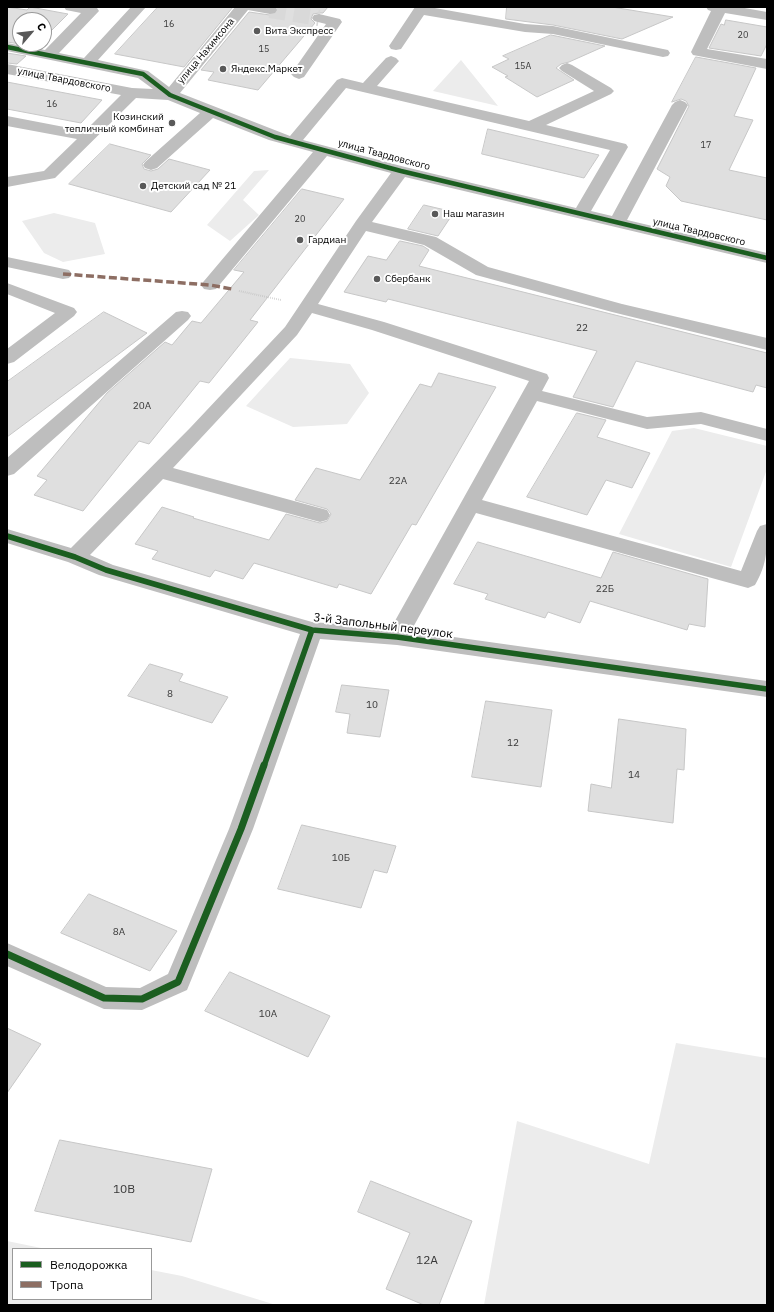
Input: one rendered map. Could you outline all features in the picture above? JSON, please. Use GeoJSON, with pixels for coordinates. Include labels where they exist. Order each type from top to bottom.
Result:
{"type":"FeatureCollection","features":[{"type":"Feature","properties":{"kind":"street"},"geometry":{"type":"LineString","coordinates":[[48,55],[92,11],[71,7]]}},
{"type":"Feature","properties":{"kind":"street"},"geometry":{"type":"LineString","coordinates":[[87,63],[139,7]]}},
{"type":"Feature","properties":{"kind":"street","name":"улица Нахимсона"},"geometry":{"type":"LineString","coordinates":[[170,95],[243,7]]}},
{"type":"Feature","properties":{"kind":"street"},"geometry":{"type":"LineString","coordinates":[[253,7],[270,10]]}},
{"type":"Feature","properties":{"kind":"street"},"geometry":{"type":"LineString","coordinates":[[396,46],[421,8],[525,28],[553,30],[663,53]]}},
{"type":"Feature","properties":{"kind":"street"},"geometry":{"type":"LineString","coordinates":[[767,16],[717,8],[698,52],[767,64]]}},
{"type":"Feature","properties":{"kind":"street"},"geometry":{"type":"LineString","coordinates":[[299,74],[335,22],[319,18]]}},
{"type":"Feature","properties":{"kind":"street","name":"улица Твардовского"},"geometry":{"type":"LineString","coordinates":[[7,47],[143,74],[170,95],[274,137],[401,171],[767,258]]}},
{"type":"Feature","properties":{"kind":"street"},"geometry":{"type":"LineString","coordinates":[[366,89],[391,61]]}},
{"type":"Feature","properties":{"kind":"street"},"geometry":{"type":"LineString","coordinates":[[530,127],[606,91],[567,68]]}},
{"type":"Feature","properties":{"kind":"street","name":"улица Твардовского"},"geometry":{"type":"LineString","coordinates":[[7,69],[132,93],[170,95]]}},
{"type":"Feature","properties":{"kind":"street"},"geometry":{"type":"LineString","coordinates":[[293,142],[342,83],[620,147],[581,214]]}},
{"type":"Feature","properties":{"kind":"street"},"geometry":{"type":"LineString","coordinates":[[7,182],[49,174],[132,93]]}},
{"type":"Feature","properties":{"kind":"street"},"geometry":{"type":"LineString","coordinates":[[617,223],[680,105]]}},
{"type":"Feature","properties":{"kind":"street"},"geometry":{"type":"LineString","coordinates":[[151,164],[211,111]]}},
{"type":"Feature","properties":{"kind":"street"},"geometry":{"type":"LineString","coordinates":[[7,121],[88,136]]}},
{"type":"Feature","properties":{"kind":"street"},"geometry":{"type":"LineString","coordinates":[[210,285],[323,150]]}},
{"type":"Feature","properties":{"kind":"street"},"geometry":{"type":"LineString","coordinates":[[76,557],[291,332],[362,225],[401,171]]}},
{"type":"Feature","properties":{"kind":"street"},"geometry":{"type":"LineString","coordinates":[[362,225],[430,241],[482,271],[618,308],[767,344]]}},
{"type":"Feature","properties":{"kind":"street"},"geometry":{"type":"LineString","coordinates":[[7,262],[64,274]]}},
{"type":"Feature","properties":{"kind":"street"},"geometry":{"type":"LineString","coordinates":[[7,288],[68,312],[7,358]]}},
{"type":"Feature","properties":{"kind":"street"},"geometry":{"type":"LineString","coordinates":[[307,306],[378,326],[540,378],[397,637]]}},
{"type":"Feature","properties":{"kind":"street"},"geometry":{"type":"LineString","coordinates":[[7,469],[182,316]]}},
{"type":"Feature","properties":{"kind":"street"},"geometry":{"type":"LineString","coordinates":[[531,394],[647,423],[701,418],[767,435]]}},
{"type":"Feature","properties":{"kind":"street"},"geometry":{"type":"LineString","coordinates":[[159,471],[320,515]]}},
{"type":"Feature","properties":{"kind":"street"},"geometry":{"type":"LineString","coordinates":[[470,504],[748,580],[767,531]]}},
{"type":"Feature","properties":{"kind":"street","name":"3-й Запольный переулок"},"geometry":{"type":"LineString","coordinates":[[7,536],[76,557],[106,570],[312,630],[397,637],[767,689]]}},
{"type":"Feature","properties":{"kind":"street"},"geometry":{"type":"LineString","coordinates":[[7,954],[104,998],[142,999],[178,982],[241,829],[312,630]]}},
{"type":"Feature","properties":{"kind":"path"},"geometry":{"type":"LineString","coordinates":[[238,291],[266,296]]}},
{"type":"Feature","properties":{"kind":"shaded area"},"geometry":{"type":"Polygon","coordinates":[[[461,60],[498,106],[433,91],[461,60]]]}},
{"type":"Feature","properties":{"kind":"shaded area"},"geometry":{"type":"Polygon","coordinates":[[[269,170],[243,200],[259,215],[230,241],[207,225],[254,171],[269,170]]]}},
{"type":"Feature","properties":{"kind":"shaded area"},"geometry":{"type":"Polygon","coordinates":[[[54,213],[95,223],[105,254],[63,262],[44,253],[22,221],[54,213]]]}},
{"type":"Feature","properties":{"kind":"shaded area"},"geometry":{"type":"Polygon","coordinates":[[[290,358],[350,364],[369,393],[347,424],[293,427],[246,406],[290,358]]]}},
{"type":"Feature","properties":{"kind":"shaded area"},"geometry":{"type":"Polygon","coordinates":[[[694,428],[767,446],[767,469],[731,567],[619,534],[672,431],[694,428]]]}},
{"type":"Feature","properties":{"kind":"shaded area"},"geometry":{"type":"Polygon","coordinates":[[[676,1043],[767,1058],[767,1305],[484,1305],[517,1121],[649,1164],[676,1043]]]}},
{"type":"Feature","properties":{"kind":"shaded area"},"geometry":{"type":"Polygon","coordinates":[[[7,1241],[41,1248],[12,1248],[12,1300],[152,1300],[152,1270],[182,1276],[276,1305],[7,1305],[7,1241]]]}},
{"type":"Feature","properties":{"kind":"building"},"geometry":{"type":"Polygon","coordinates":[[[7,7],[27,10],[30,7],[68,14],[52,30],[52,12],[12,12],[12,43],[7,42],[7,7]]]}},
{"type":"Feature","properties":{"kind":"building"},"geometry":{"type":"Polygon","coordinates":[[[158,7],[233,7],[184,67],[115,54],[158,7]]]}},
{"type":"Feature","properties":{"kind":"building"},"geometry":{"type":"Polygon","coordinates":[[[277,7],[328,7],[323,13],[313,14],[311,19],[315,23],[258,90],[208,80],[214,72],[201,70],[249,12],[270,15],[276,14],[278,11],[277,7]]]}},
{"type":"Feature","properties":{"kind":"building"},"geometry":{"type":"Polygon","coordinates":[[[507,7],[612,7],[673,17],[622,39],[553,25],[506,19],[507,7]]]}},
{"type":"Feature","properties":{"kind":"building"},"geometry":{"type":"Polygon","coordinates":[[[726,20],[767,27],[767,44],[761,56],[709,48],[721,24],[724,25],[726,20]]]}},
{"type":"Feature","properties":{"kind":"building"},"geometry":{"type":"Polygon","coordinates":[[[551,35],[605,46],[561,64],[556,68],[574,80],[537,97],[505,77],[508,76],[492,67],[509,59],[503,56],[551,35]]]}},
{"type":"Feature","properties":{"kind":"building"},"geometry":{"type":"Polygon","coordinates":[[[7,53],[26,56],[17,64],[7,63],[7,53]]]}},
{"type":"Feature","properties":{"kind":"building"},"geometry":{"type":"Polygon","coordinates":[[[696,57],[756,68],[734,116],[753,120],[729,170],[767,178],[767,220],[681,201],[666,186],[670,177],[657,169],[689,106],[686,101],[681,99],[672,102],[696,57]]]}},
{"type":"Feature","properties":{"kind":"building"},"geometry":{"type":"Polygon","coordinates":[[[7,82],[102,100],[81,123],[7,109],[7,82]]]}},
{"type":"Feature","properties":{"kind":"building"},"geometry":{"type":"Polygon","coordinates":[[[488,129],[599,155],[584,178],[482,154],[488,129]]]}},
{"type":"Feature","properties":{"kind":"building"},"geometry":{"type":"Polygon","coordinates":[[[110,144],[151,155],[142,164],[144,169],[151,171],[158,169],[169,159],[210,170],[171,212],[69,184],[110,144]]]}},
{"type":"Feature","properties":{"kind":"building"},"geometry":{"type":"Polygon","coordinates":[[[302,189],[344,199],[250,320],[258,322],[209,383],[200,381],[149,444],[139,441],[83,511],[34,495],[47,480],[37,476],[107,393],[165,342],[172,345],[192,321],[201,323],[244,272],[234,270],[302,189]]]}},
{"type":"Feature","properties":{"kind":"building"},"geometry":{"type":"Polygon","coordinates":[[[424,205],[454,212],[438,236],[408,229],[424,205]]]}},
{"type":"Feature","properties":{"kind":"building"},"geometry":{"type":"Polygon","coordinates":[[[400,241],[423,246],[429,250],[419,266],[767,353],[767,388],[756,385],[753,392],[636,361],[613,407],[573,397],[597,351],[388,299],[386,302],[344,292],[368,256],[386,260],[400,241]]]}},
{"type":"Feature","properties":{"kind":"building"},"geometry":{"type":"Polygon","coordinates":[[[104,312],[147,333],[7,437],[7,382],[104,312]]]}},
{"type":"Feature","properties":{"kind":"building"},"geometry":{"type":"Polygon","coordinates":[[[439,373],[496,387],[416,525],[412,524],[371,594],[339,584],[337,588],[254,563],[243,579],[215,570],[210,577],[152,559],[158,551],[135,544],[162,507],[194,517],[193,518],[269,540],[286,514],[320,523],[327,521],[331,514],[327,509],[295,500],[316,468],[360,480],[420,384],[431,387],[439,373]]]}},
{"type":"Feature","properties":{"kind":"building"},"geometry":{"type":"Polygon","coordinates":[[[577,413],[606,420],[597,437],[650,453],[632,488],[606,480],[587,515],[527,497],[577,413]]]}},
{"type":"Feature","properties":{"kind":"building"},"geometry":{"type":"Polygon","coordinates":[[[478,542],[601,578],[613,552],[708,579],[705,627],[689,624],[687,630],[590,601],[580,623],[548,612],[545,618],[485,599],[488,594],[454,584],[478,542]]]}},
{"type":"Feature","properties":{"kind":"building"},"geometry":{"type":"Polygon","coordinates":[[[150,664],[183,674],[179,681],[228,697],[212,723],[128,696],[150,664]]]}},
{"type":"Feature","properties":{"kind":"building"},"geometry":{"type":"Polygon","coordinates":[[[342,685],[389,690],[380,737],[347,733],[350,714],[336,712],[342,685]]]}},
{"type":"Feature","properties":{"kind":"building"},"geometry":{"type":"Polygon","coordinates":[[[486,701],[552,710],[541,787],[472,777],[486,701]]]}},
{"type":"Feature","properties":{"kind":"building"},"geometry":{"type":"Polygon","coordinates":[[[619,719],[686,729],[684,770],[677,769],[673,823],[588,811],[591,784],[611,788],[619,719]]]}},
{"type":"Feature","properties":{"kind":"building"},"geometry":{"type":"Polygon","coordinates":[[[302,825],[396,846],[387,873],[374,870],[361,908],[278,889],[302,825]]]}},
{"type":"Feature","properties":{"kind":"building"},"geometry":{"type":"Polygon","coordinates":[[[89,894],[177,931],[150,971],[61,933],[89,894]]]}},
{"type":"Feature","properties":{"kind":"building"},"geometry":{"type":"Polygon","coordinates":[[[230,972],[330,1016],[308,1057],[205,1011],[230,972]]]}},
{"type":"Feature","properties":{"kind":"building"},"geometry":{"type":"Polygon","coordinates":[[[7,1028],[41,1044],[7,1093],[7,1028]]]}},
{"type":"Feature","properties":{"kind":"building"},"geometry":{"type":"Polygon","coordinates":[[[60,1140],[212,1169],[191,1242],[35,1211],[60,1140]]]}},
{"type":"Feature","properties":{"kind":"building"},"geometry":{"type":"Polygon","coordinates":[[[371,1181],[472,1221],[439,1305],[424,1305],[386,1289],[410,1233],[358,1212],[371,1181]]]}},
{"type":"Feature","properties":{"kind":"tunnel"},"geometry":{"type":"LineString","coordinates":[[270,10],[319,18]]}},
{"type":"Feature","properties":{"kind":"marked path"},"geometry":{"type":"LineString","coordinates":[[63,274],[210,285],[232,289]]}},
{"type":"Feature","properties":{"kind":"cycle path"},"geometry":{"type":"LineString","coordinates":[[7,47],[143,74],[170,95],[275,137],[401,171],[767,258]]}},
{"type":"Feature","properties":{"kind":"cycle path"},"geometry":{"type":"LineString","coordinates":[[7,536],[75,557],[106,570],[312,630],[397,637],[767,689]]}},
{"type":"Feature","properties":{"kind":"cycle path"},"geometry":{"type":"LineString","coordinates":[[7,954],[104,998],[142,999],[178,982],[241,829],[312,630]]}},
{"type":"Feature","properties":{"kind":"place","name":"Вита Экспресс"},"geometry":{"type":"Point","coordinates":[257,31]}},
{"type":"Feature","properties":{"kind":"place","name":"Яндекс.Маркет"},"geometry":{"type":"Point","coordinates":[223,69]}},
{"type":"Feature","properties":{"kind":"place","name":"Козинский тепличный комбинат"},"geometry":{"type":"Point","coordinates":[172,123]}},
{"type":"Feature","properties":{"kind":"place","name":"Детский сад № 21"},"geometry":{"type":"Point","coordinates":[143,186]}},
{"type":"Feature","properties":{"kind":"place","name":"Наш магазин"},"geometry":{"type":"Point","coordinates":[435,214]}},
{"type":"Feature","properties":{"kind":"place","name":"Гардиан"},"geometry":{"type":"Point","coordinates":[300,240]}},
{"type":"Feature","properties":{"kind":"place","name":"Сбербанк"},"geometry":{"type":"Point","coordinates":[377,279]}}]}
